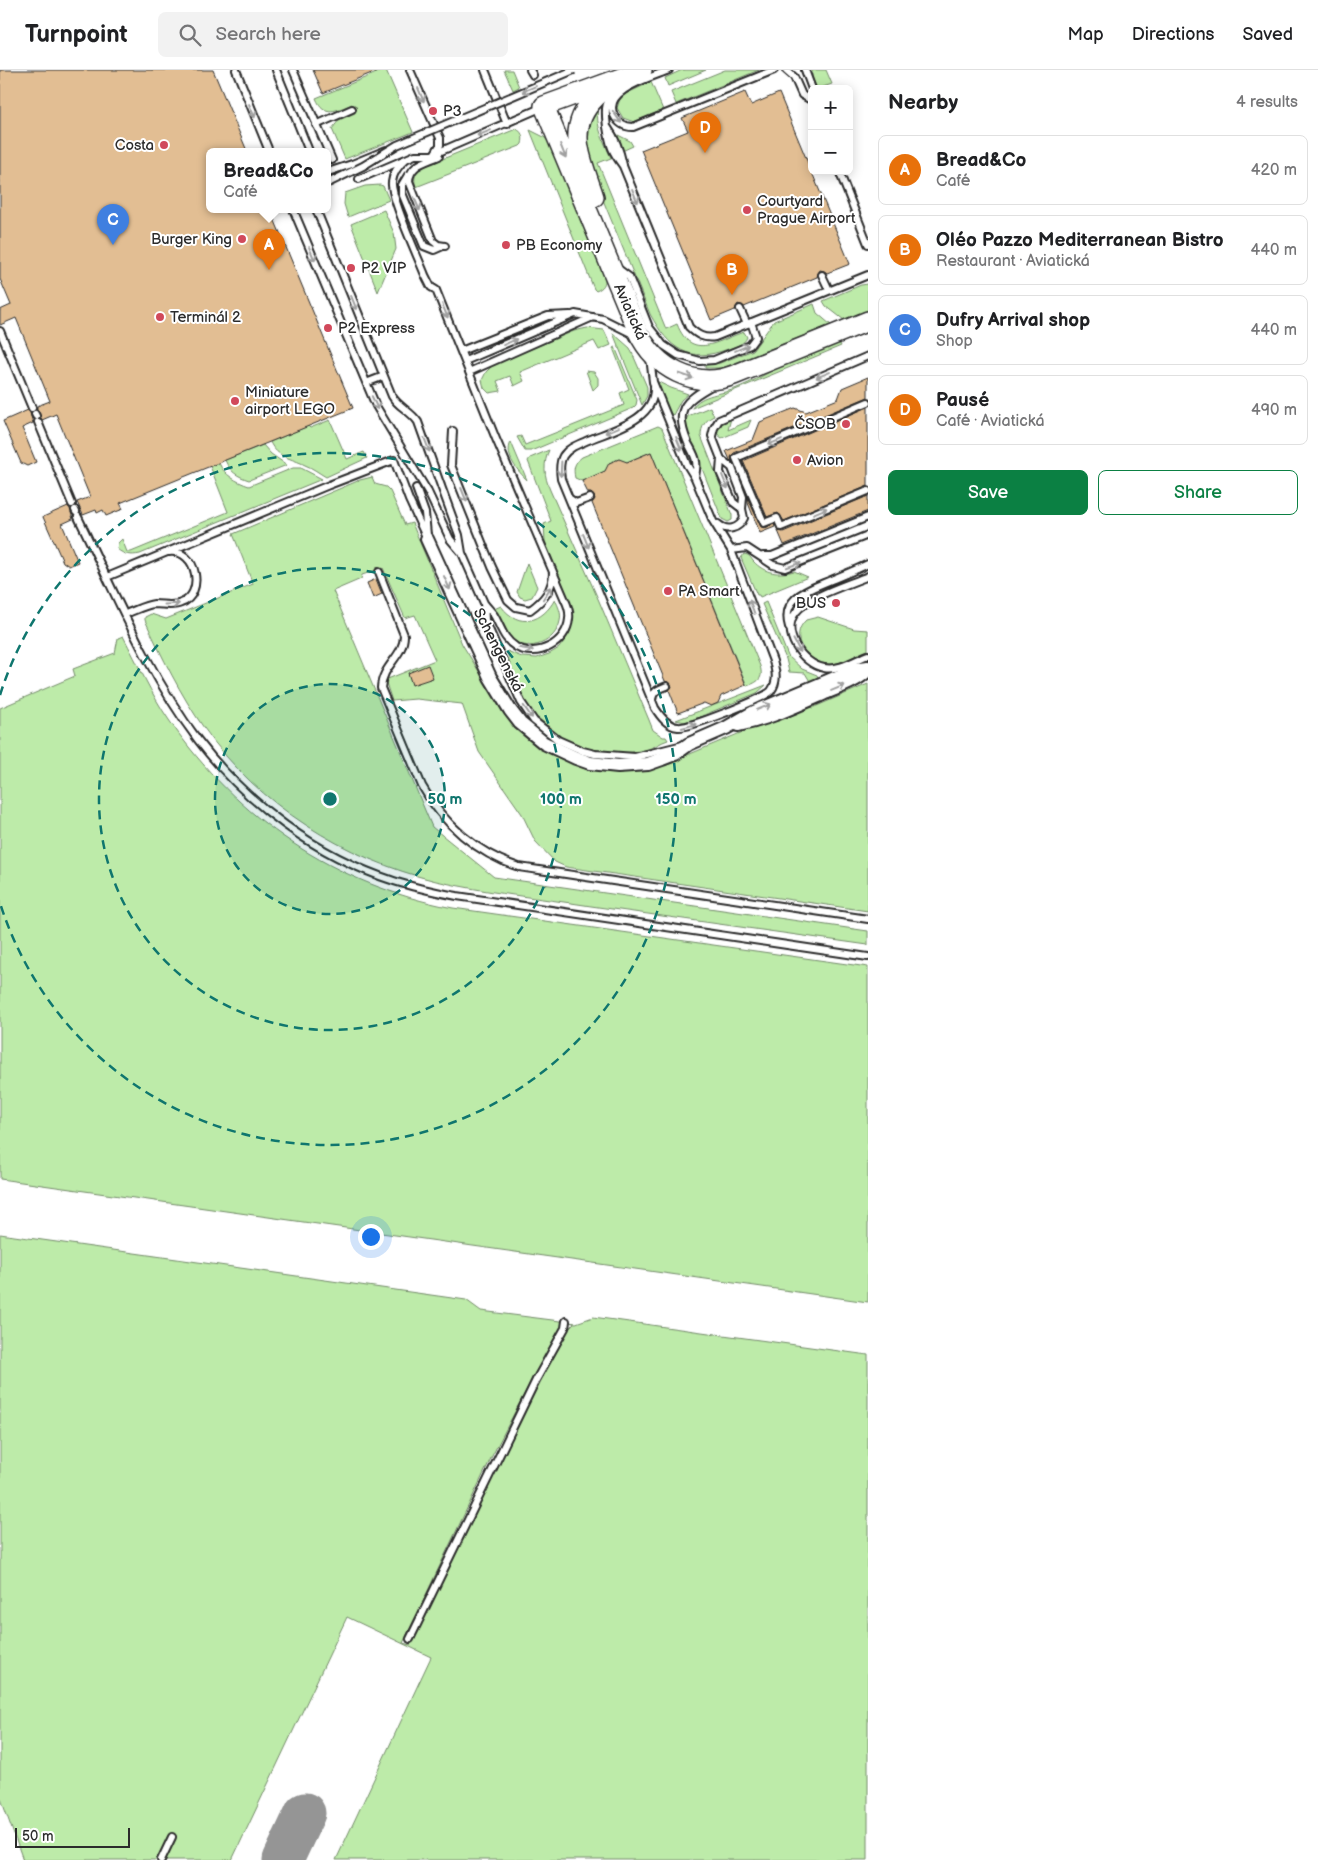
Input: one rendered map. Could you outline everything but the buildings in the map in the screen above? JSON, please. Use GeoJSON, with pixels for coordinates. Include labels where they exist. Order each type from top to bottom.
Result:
{"type":"FeatureCollection","features":[{"type":"Feature","properties":{"kind":"main road"},"geometry":{"type":"LineString","coordinates":[[598,238],[544,106],[605,82],[630,79]]}},
{"type":"Feature","properties":{"kind":"main road","name":"Aviatická"},"geometry":{"type":"LineString","coordinates":[[630,79],[605,89],[590,102],[581,124],[579,148],[597,206],[598,238],[638,332],[647,348],[666,367],[683,376],[707,381],[725,379],[868,320]]}},
{"type":"Feature","properties":{"kind":"street","name":"Schengenská"},"geometry":{"type":"LineString","coordinates":[[427,539],[490,677],[510,710],[532,734],[576,758],[618,766],[648,764],[662,760],[676,754],[689,744],[726,728],[754,712],[856,669],[868,668]]}},
{"type":"Feature","properties":{"kind":"lane"},"geometry":{"type":"LineString","coordinates":[[236,70],[268,148]]}},
{"type":"Feature","properties":{"kind":"lane"},"geometry":{"type":"LineString","coordinates":[[276,70],[308,148]]}},
{"type":"Feature","properties":{"kind":"lane"},"geometry":{"type":"LineString","coordinates":[[293,70],[327,148]]}},
{"type":"Feature","properties":{"kind":"lane"},"geometry":{"type":"LineString","coordinates":[[410,70],[440,138],[440,145],[435,153]]}},
{"type":"Feature","properties":{"kind":"lane"},"geometry":{"type":"LineString","coordinates":[[484,70],[507,124]]}},
{"type":"Feature","properties":{"kind":"lane"},"geometry":{"type":"LineString","coordinates":[[331,171],[574,70]]}},
{"type":"Feature","properties":{"kind":"lane"},"geometry":{"type":"LineString","coordinates":[[669,70],[630,79],[612,96],[606,108],[605,119],[608,138],[615,155],[623,166],[689,327],[699,336],[709,338],[868,275]]}},
{"type":"Feature","properties":{"kind":"lane"},"geometry":{"type":"LineString","coordinates":[[630,79],[612,102],[615,117],[624,125],[633,127],[774,70]]}},
{"type":"Feature","properties":{"kind":"lane"},"geometry":{"type":"LineString","coordinates":[[786,70],[794,77],[802,96],[808,100]]}},
{"type":"Feature","properties":{"kind":"lane"},"geometry":{"type":"LineString","coordinates":[[805,70],[810,85]]}},
{"type":"Feature","properties":{"kind":"lane"},"geometry":{"type":"LineString","coordinates":[[359,179],[415,155],[428,155],[453,146],[507,124],[544,106]]}},
{"type":"Feature","properties":{"kind":"lane"},"geometry":{"type":"LineString","coordinates":[[316,125],[352,109]]}},
{"type":"Feature","properties":{"kind":"lane"},"geometry":{"type":"LineString","coordinates":[[331,182],[363,166],[397,145]]}},
{"type":"Feature","properties":{"kind":"lane"},"geometry":{"type":"LineString","coordinates":[[410,172],[410,185],[433,241],[438,245],[445,246],[434,250],[424,246],[402,193],[404,182],[410,172],[415,167],[437,157],[453,146]]}},
{"type":"Feature","properties":{"kind":"lane"},"geometry":{"type":"LineString","coordinates":[[318,213],[394,399],[412,414],[418,422],[458,535],[462,553],[484,603],[494,615],[502,634],[516,647],[530,651],[548,648],[559,640],[569,620],[568,607],[468,372],[436,290],[431,287],[425,275],[394,197],[392,179],[396,170],[406,159]]}},
{"type":"Feature","properties":{"kind":"lane"},"geometry":{"type":"LineString","coordinates":[[841,175],[868,244]]}},
{"type":"Feature","properties":{"kind":"lane"},"geometry":{"type":"LineString","coordinates":[[295,213],[376,406],[428,492],[450,539],[462,553]]}},
{"type":"Feature","properties":{"kind":"lane"},"geometry":{"type":"LineString","coordinates":[[608,260],[629,277],[656,337],[663,345],[686,358],[706,362],[750,345],[756,337],[740,308]]}},
{"type":"Feature","properties":{"kind":"lane"},"geometry":{"type":"LineString","coordinates":[[822,275],[829,290]]}},
{"type":"Feature","properties":{"kind":"lane"},"geometry":{"type":"LineString","coordinates":[[461,351],[548,316],[575,314],[594,317],[626,329],[647,348],[655,392],[651,402],[640,416],[574,447],[564,455],[560,473],[652,702],[658,714],[668,724],[680,728],[761,697],[774,686],[776,676],[773,661],[731,550],[713,521],[654,386]]}},
{"type":"Feature","properties":{"kind":"lane"},"geometry":{"type":"LineString","coordinates":[[465,361],[575,314]]}},
{"type":"Feature","properties":{"kind":"lane"},"geometry":{"type":"LineString","coordinates":[[468,372],[594,317]]}},
{"type":"Feature","properties":{"kind":"lane"},"geometry":{"type":"LineString","coordinates":[[0,330],[75,511],[125,614],[179,714],[198,741],[223,770],[259,804],[288,827],[317,846],[348,862],[394,881],[457,896],[868,957]]}},
{"type":"Feature","properties":{"kind":"lane"},"geometry":{"type":"LineString","coordinates":[[742,510],[733,502],[720,472],[721,459],[712,432],[716,424],[723,416],[868,356]]}},
{"type":"Feature","properties":{"kind":"lane"},"geometry":{"type":"LineString","coordinates":[[366,383],[384,376]]}},
{"type":"Feature","properties":{"kind":"lane"},"geometry":{"type":"LineString","coordinates":[[695,478],[696,461],[683,430],[682,411],[694,396],[725,379]]}},
{"type":"Feature","properties":{"kind":"lane"},"geometry":{"type":"LineString","coordinates":[[868,402],[736,458],[764,523],[777,518],[781,527],[868,491]]}},
{"type":"Feature","properties":{"kind":"lane"},"geometry":{"type":"LineString","coordinates":[[453,431],[452,465],[492,568],[508,600],[516,607],[526,610],[534,607],[542,601],[551,588],[553,570]]}},
{"type":"Feature","properties":{"kind":"lane"},"geometry":{"type":"LineString","coordinates":[[713,521],[722,528],[729,529],[743,521],[744,514],[742,510],[743,497],[732,468],[721,459]]}},
{"type":"Feature","properties":{"kind":"lane","name":"Schengenská"},"geometry":{"type":"LineString","coordinates":[[164,553],[394,460],[409,500],[427,539]]}},
{"type":"Feature","properties":{"kind":"lane"},"geometry":{"type":"LineString","coordinates":[[416,488],[425,513],[427,539]]}},
{"type":"Feature","properties":{"kind":"lane"},"geometry":{"type":"LineString","coordinates":[[568,496],[576,503],[590,498]]}},
{"type":"Feature","properties":{"kind":"lane"},"geometry":{"type":"LineString","coordinates":[[757,554],[764,557],[772,556],[868,517]]}},
{"type":"Feature","properties":{"kind":"lane"},"geometry":{"type":"LineString","coordinates":[[731,550],[747,548],[773,565],[790,567],[868,535]]}},
{"type":"Feature","properties":{"kind":"lane"},"geometry":{"type":"LineString","coordinates":[[107,577],[164,553],[177,552],[189,560],[196,577],[192,592],[186,600],[182,603],[152,604],[125,614]]}},
{"type":"Feature","properties":{"kind":"lane"},"geometry":{"type":"LineString","coordinates":[[868,564],[806,590],[797,596],[787,611],[787,619],[795,644],[810,662],[825,668],[838,667],[868,655]]}},
{"type":"Feature","properties":{"kind":"lane"},"geometry":{"type":"LineString","coordinates":[[379,572],[404,635],[402,650],[385,672],[381,688],[430,801],[440,814],[474,844],[501,861],[518,867],[868,919]]}},
{"type":"Feature","properties":{"kind":"lane"},"geometry":{"type":"LineString","coordinates":[[790,630],[793,615],[804,604],[868,576]]}},
{"type":"Feature","properties":{"kind":"lane"},"geometry":{"type":"LineString","coordinates":[[484,603],[485,620],[521,702],[534,721],[558,740],[583,751],[622,757],[647,755],[671,746],[689,744]]}},
{"type":"Feature","properties":{"kind":"lane"},"geometry":{"type":"LineString","coordinates":[[652,702],[655,692],[667,686]]}},
{"type":"Feature","properties":{"kind":"lane"},"geometry":{"type":"LineString","coordinates":[[410,1639],[536,1380],[565,1328],[566,1321]]}},
{"type":"Feature","properties":{"kind":"lane"},"geometry":{"type":"LineString","coordinates":[[162,1860],[172,1837]]}},
{"type":"Feature","properties":{"kind":"green space"},"geometry":{"type":"Polygon","coordinates":[[[379,70],[386,70],[413,132],[345,159],[332,129],[339,120],[355,113],[352,104],[331,111],[323,108],[316,98],[379,72],[379,70]]]}},
{"type":"Feature","properties":{"kind":"green space"},"geometry":{"type":"Polygon","coordinates":[[[504,70],[512,70],[519,87],[513,90],[504,70]]]}},
{"type":"Feature","properties":{"kind":"green space"},"geometry":{"type":"Polygon","coordinates":[[[682,70],[706,70],[668,86],[665,78],[682,70]]]}},
{"type":"Feature","properties":{"kind":"green space"},"geometry":{"type":"Polygon","coordinates":[[[725,70],[759,70],[676,104],[671,92],[725,70]]]}},
{"type":"Feature","properties":{"kind":"green space"},"geometry":{"type":"Polygon","coordinates":[[[812,70],[826,70],[832,84],[815,85],[812,77],[812,70]]]}},
{"type":"Feature","properties":{"kind":"green space"},"geometry":{"type":"Polygon","coordinates":[[[651,82],[663,110],[634,122],[623,118],[617,108],[621,96],[651,82]]]}},
{"type":"Feature","properties":{"kind":"green space"},"geometry":{"type":"Polygon","coordinates":[[[598,107],[599,127],[611,158],[598,163],[666,329],[677,324],[683,336],[690,342],[698,345],[715,343],[744,332],[747,337],[742,344],[714,353],[691,354],[673,344],[657,326],[650,314],[589,166],[585,125],[598,107]]]}},
{"type":"Feature","properties":{"kind":"green space"},"geometry":{"type":"Polygon","coordinates":[[[516,129],[520,131],[523,137],[520,146],[416,187],[415,176],[423,167],[516,129]]]}},
{"type":"Feature","properties":{"kind":"green space"},"geometry":{"type":"Polygon","coordinates":[[[530,130],[544,137],[552,146],[605,277],[604,286],[596,291],[594,289],[530,130]]]}},
{"type":"Feature","properties":{"kind":"green space"},"geometry":{"type":"Polygon","coordinates":[[[616,134],[630,141],[633,146],[622,151],[616,134]]]}},
{"type":"Feature","properties":{"kind":"green space"},"geometry":{"type":"Polygon","coordinates":[[[365,186],[383,186],[389,200],[348,217],[344,204],[345,193],[365,186]]]}},
{"type":"Feature","properties":{"kind":"green space"},"geometry":{"type":"Polygon","coordinates":[[[384,210],[394,233],[396,249],[378,292],[351,224],[384,210]]]}},
{"type":"Feature","properties":{"kind":"green space"},"geometry":{"type":"Polygon","coordinates":[[[868,284],[868,310],[844,320],[826,306],[823,301],[861,285],[868,284]]]}},
{"type":"Feature","properties":{"kind":"green space"},"geometry":{"type":"Polygon","coordinates":[[[814,304],[817,313],[831,325],[722,368],[705,368],[705,365],[720,363],[753,350],[774,321],[814,304]]]}},
{"type":"Feature","properties":{"kind":"green space"},"geometry":{"type":"Polygon","coordinates":[[[587,328],[604,330],[611,345],[599,350],[594,341],[520,372],[524,381],[514,386],[510,376],[497,381],[501,391],[489,393],[484,388],[482,380],[486,372],[493,365],[574,331],[587,328]]]}},
{"type":"Feature","properties":{"kind":"green space"},"geometry":{"type":"Polygon","coordinates":[[[613,333],[630,348],[647,387],[647,396],[642,405],[613,333]]]}},
{"type":"Feature","properties":{"kind":"green space"},"geometry":{"type":"Polygon","coordinates":[[[839,342],[841,346],[692,408],[696,403],[707,397],[737,388],[782,366],[839,342]]]}},
{"type":"Feature","properties":{"kind":"green space"},"geometry":{"type":"Polygon","coordinates":[[[615,347],[637,400],[636,405],[633,408],[531,451],[525,451],[517,437],[521,436],[525,445],[624,405],[620,393],[629,389],[613,348],[615,347]]]}},
{"type":"Feature","properties":{"kind":"green space"},"geometry":{"type":"Polygon","coordinates":[[[586,371],[594,372],[598,378],[598,385],[593,390],[586,371]]]}},
{"type":"Feature","properties":{"kind":"green space"},"geometry":{"type":"Polygon","coordinates":[[[654,380],[688,394],[681,400],[673,415],[668,412],[654,380]]]}},
{"type":"Feature","properties":{"kind":"green space"},"geometry":{"type":"Polygon","coordinates":[[[710,407],[714,416],[704,424],[701,436],[732,515],[732,520],[728,522],[722,519],[686,428],[688,416],[710,407]]]}},
{"type":"Feature","properties":{"kind":"green space"},"geometry":{"type":"Polygon","coordinates":[[[731,418],[728,430],[751,420],[748,427],[722,438],[717,429],[731,418]]]}},
{"type":"Feature","properties":{"kind":"green space"},"geometry":{"type":"Polygon","coordinates":[[[330,420],[347,459],[364,452],[367,458],[326,477],[311,468],[285,457],[270,442],[308,426],[310,428],[330,420]]]}},
{"type":"Feature","properties":{"kind":"green space"},"geometry":{"type":"Polygon","coordinates":[[[658,426],[662,428],[760,666],[761,677],[747,686],[651,452],[624,463],[619,459],[609,463],[608,470],[582,481],[575,478],[575,466],[582,457],[658,426]]]}},
{"type":"Feature","properties":{"kind":"green space"},"geometry":{"type":"Polygon","coordinates":[[[511,442],[527,480],[513,463],[509,453],[511,442]]]}},
{"type":"Feature","properties":{"kind":"green space"},"geometry":{"type":"Polygon","coordinates":[[[263,445],[271,454],[287,465],[249,480],[234,473],[229,468],[225,460],[263,445]]]}},
{"type":"Feature","properties":{"kind":"green space"},"geometry":{"type":"Polygon","coordinates":[[[549,450],[545,470],[550,490],[653,730],[668,740],[648,749],[614,753],[596,751],[563,739],[548,730],[536,719],[522,699],[514,679],[507,651],[522,657],[537,658],[549,654],[559,648],[570,632],[574,612],[545,541],[544,524],[551,521],[528,461],[530,458],[549,450]]]}},
{"type":"Feature","properties":{"kind":"green space"},"geometry":{"type":"Polygon","coordinates":[[[219,463],[231,478],[249,486],[293,468],[301,468],[322,479],[140,554],[122,553],[117,549],[118,543],[122,539],[127,552],[131,552],[228,512],[210,466],[219,463]]]}},
{"type":"Feature","properties":{"kind":"green space"},"geometry":{"type":"Polygon","coordinates":[[[372,477],[375,484],[386,487],[390,491],[405,525],[412,523],[462,644],[491,691],[518,729],[534,743],[576,764],[673,761],[810,704],[812,708],[868,684],[868,911],[566,867],[555,862],[535,841],[522,814],[479,752],[462,704],[416,699],[392,701],[385,680],[435,660],[415,615],[405,618],[383,568],[362,575],[361,579],[333,591],[432,827],[494,877],[868,931],[868,945],[514,895],[436,881],[369,859],[337,843],[306,825],[250,781],[226,756],[195,715],[179,689],[145,617],[151,614],[166,619],[253,584],[233,534],[360,480],[372,477]]]}},
{"type":"Feature","properties":{"kind":"green space"},"geometry":{"type":"Polygon","coordinates":[[[744,554],[767,571],[783,573],[794,571],[808,577],[760,597],[757,595],[741,558],[744,554]]]}},
{"type":"Feature","properties":{"kind":"green space"},"geometry":{"type":"Polygon","coordinates":[[[527,563],[537,587],[532,597],[525,599],[520,597],[517,592],[527,563]]]}},
{"type":"Feature","properties":{"kind":"green space"},"geometry":{"type":"Polygon","coordinates":[[[555,599],[560,621],[553,635],[541,644],[526,645],[512,639],[501,625],[494,609],[501,606],[508,614],[515,618],[530,620],[544,613],[555,599]]]}},
{"type":"Feature","properties":{"kind":"green space"},"geometry":{"type":"Polygon","coordinates":[[[766,602],[788,656],[802,669],[817,675],[818,678],[811,683],[805,673],[789,672],[786,659],[762,604],[766,602]]]}},
{"type":"Feature","properties":{"kind":"green space"},"geometry":{"type":"Polygon","coordinates":[[[818,617],[854,629],[868,630],[868,650],[833,664],[813,659],[802,648],[799,634],[806,620],[818,617]]]}},
{"type":"Feature","properties":{"kind":"green space"},"geometry":{"type":"Polygon","coordinates":[[[123,636],[162,710],[196,756],[225,788],[257,817],[292,842],[329,865],[368,883],[409,897],[453,908],[868,967],[868,1302],[0,1179],[0,708],[75,676],[73,669],[115,653],[118,638],[123,636]]]}},
{"type":"Feature","properties":{"kind":"green space"},"geometry":{"type":"Polygon","coordinates":[[[766,685],[757,693],[692,720],[685,722],[676,720],[766,685]]]}},
{"type":"Feature","properties":{"kind":"green space"},"geometry":{"type":"Polygon","coordinates":[[[0,1234],[466,1300],[481,1311],[562,1321],[562,1326],[492,1456],[403,1643],[410,1645],[507,1446],[569,1328],[574,1323],[568,1322],[576,1323],[593,1317],[868,1355],[868,1860],[336,1860],[431,1657],[347,1617],[232,1860],[23,1860],[0,1796],[0,1234]]]}},
{"type":"Feature","properties":{"kind":"taxiway"},"geometry":{"type":"LineString","coordinates":[[283,1860],[305,1813]]}},
{"type":"Feature","properties":{"kind":"place","name":"P3"},"geometry":{"type":"Point","coordinates":[433,111]}},
{"type":"Feature","properties":{"kind":"place","name":"Costa"},"geometry":{"type":"Point","coordinates":[164,145]}},
{"type":"Feature","properties":{"kind":"place","name":"Pausé"},"geometry":{"type":"Point","coordinates":[705,153]}},
{"type":"Feature","properties":{"kind":"place","name":"Courtyard Prague Airport"},"geometry":{"type":"Point","coordinates":[747,210]}},
{"type":"Feature","properties":{"kind":"place","name":"Burger King"},"geometry":{"type":"Point","coordinates":[242,239]}},
{"type":"Feature","properties":{"kind":"place","name":"Dufry Arrival shop"},"geometry":{"type":"Point","coordinates":[113,245]}},
{"type":"Feature","properties":{"kind":"place","name":"PB Economy"},"geometry":{"type":"Point","coordinates":[506,245]}},
{"type":"Feature","properties":{"kind":"place","name":"P2 VIP"},"geometry":{"type":"Point","coordinates":[351,268]}},
{"type":"Feature","properties":{"kind":"place","name":"Bread&Co"},"geometry":{"type":"Point","coordinates":[269,270]}},
{"type":"Feature","properties":{"kind":"place","name":"Oléo Pazzo Mediterranean Bistro"},"geometry":{"type":"Point","coordinates":[732,295]}},
{"type":"Feature","properties":{"kind":"place","name":"Terminál 2"},"geometry":{"type":"Point","coordinates":[160,317]}},
{"type":"Feature","properties":{"kind":"place","name":"P2 Express"},"geometry":{"type":"Point","coordinates":[328,328]}},
{"type":"Feature","properties":{"kind":"place","name":"Miniature airport LEGO"},"geometry":{"type":"Point","coordinates":[235,401]}},
{"type":"Feature","properties":{"kind":"place","name":"ČSOB"},"geometry":{"type":"Point","coordinates":[846,424]}},
{"type":"Feature","properties":{"kind":"place","name":"Avion"},"geometry":{"type":"Point","coordinates":[797,460]}},
{"type":"Feature","properties":{"kind":"place","name":"PA Smart"},"geometry":{"type":"Point","coordinates":[668,591]}},
{"type":"Feature","properties":{"kind":"place","name":"BUS"},"geometry":{"type":"Point","coordinates":[836,603]}}]}
